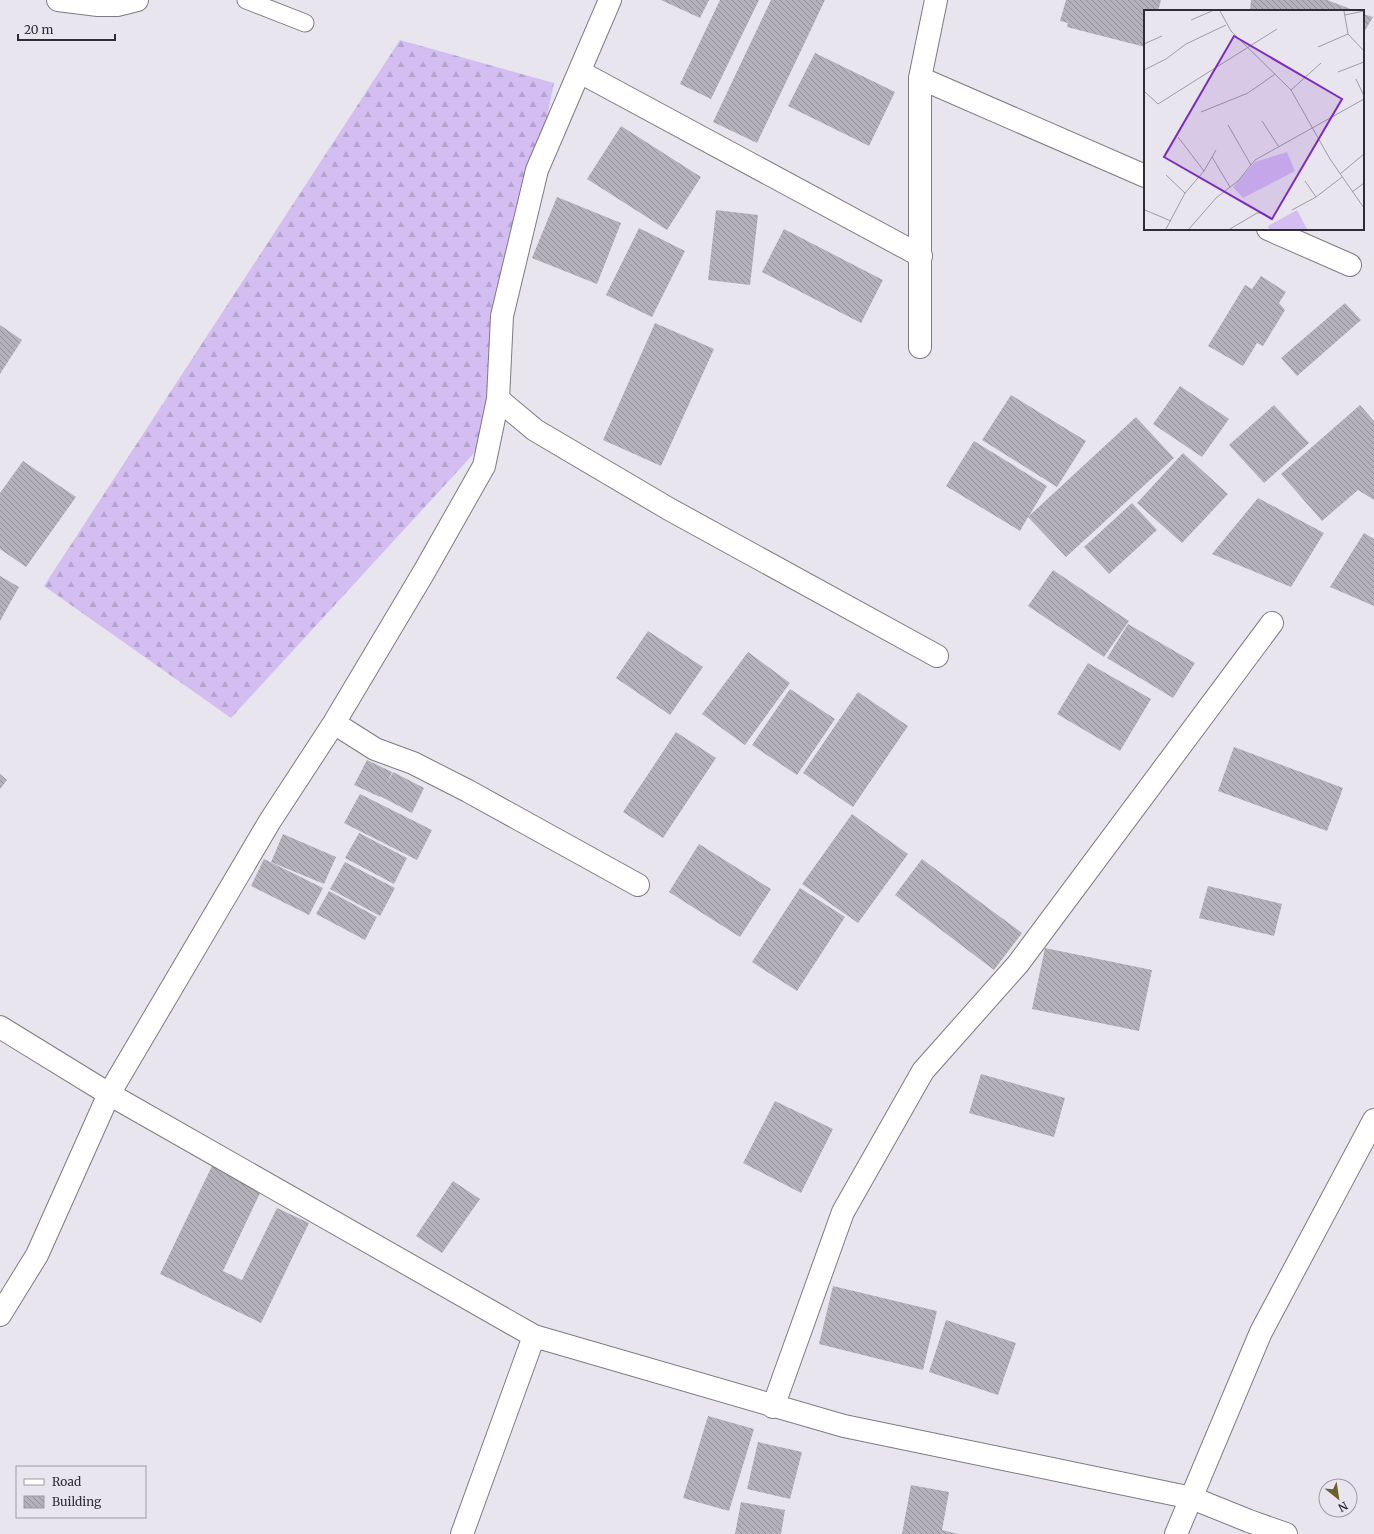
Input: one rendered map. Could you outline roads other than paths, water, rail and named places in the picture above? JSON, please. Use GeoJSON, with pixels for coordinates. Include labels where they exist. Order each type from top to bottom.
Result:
{"type":"FeatureCollection","features":[{"type":"Feature","properties":{"kind":"street"},"geometry":{"type":"LineString","coordinates":[[58,0],[98,5],[117,5],[137,0]]}},
{"type":"Feature","properties":{"kind":"street"},"geometry":{"type":"LineString","coordinates":[[0,1315],[37,1255],[109,1094],[270,821],[334,723],[424,572],[484,466],[498,400],[502,316],[537,170],[610,0]]}},
{"type":"Feature","properties":{"kind":"street"},"geometry":{"type":"LineString","coordinates":[[920,347],[920,78],[936,0]]}},
{"type":"Feature","properties":{"kind":"street"},"geometry":{"type":"LineString","coordinates":[[580,72],[921,256]]}},
{"type":"Feature","properties":{"kind":"street"},"geometry":{"type":"LineString","coordinates":[[920,78],[1144,176]]}},
{"type":"Feature","properties":{"kind":"street"},"geometry":{"type":"LineString","coordinates":[[1270,230],[1350,265]]}},
{"type":"Feature","properties":{"kind":"street"},"geometry":{"type":"LineString","coordinates":[[498,400],[536,430],[669,510],[937,656]]}},
{"type":"Feature","properties":{"kind":"street"},"geometry":{"type":"LineString","coordinates":[[773,1406],[843,1212],[923,1071],[1018,964],[1272,623]]}},
{"type":"Feature","properties":{"kind":"street"},"geometry":{"type":"LineString","coordinates":[[334,723],[375,749],[413,763],[638,885]]}},
{"type":"Feature","properties":{"kind":"street"},"geometry":{"type":"LineString","coordinates":[[0,1027],[109,1094],[534,1336],[844,1426],[1192,1498],[1286,1534]]}},
{"type":"Feature","properties":{"kind":"street"},"geometry":{"type":"LineString","coordinates":[[1176,1534],[1261,1332],[1374,1120]]}},
{"type":"Feature","properties":{"kind":"street"},"geometry":{"type":"LineString","coordinates":[[462,1534],[534,1336]]}},
{"type":"Feature","properties":{"kind":"lane"},"geometry":{"type":"LineString","coordinates":[[246,0],[305,23]]}}]}
